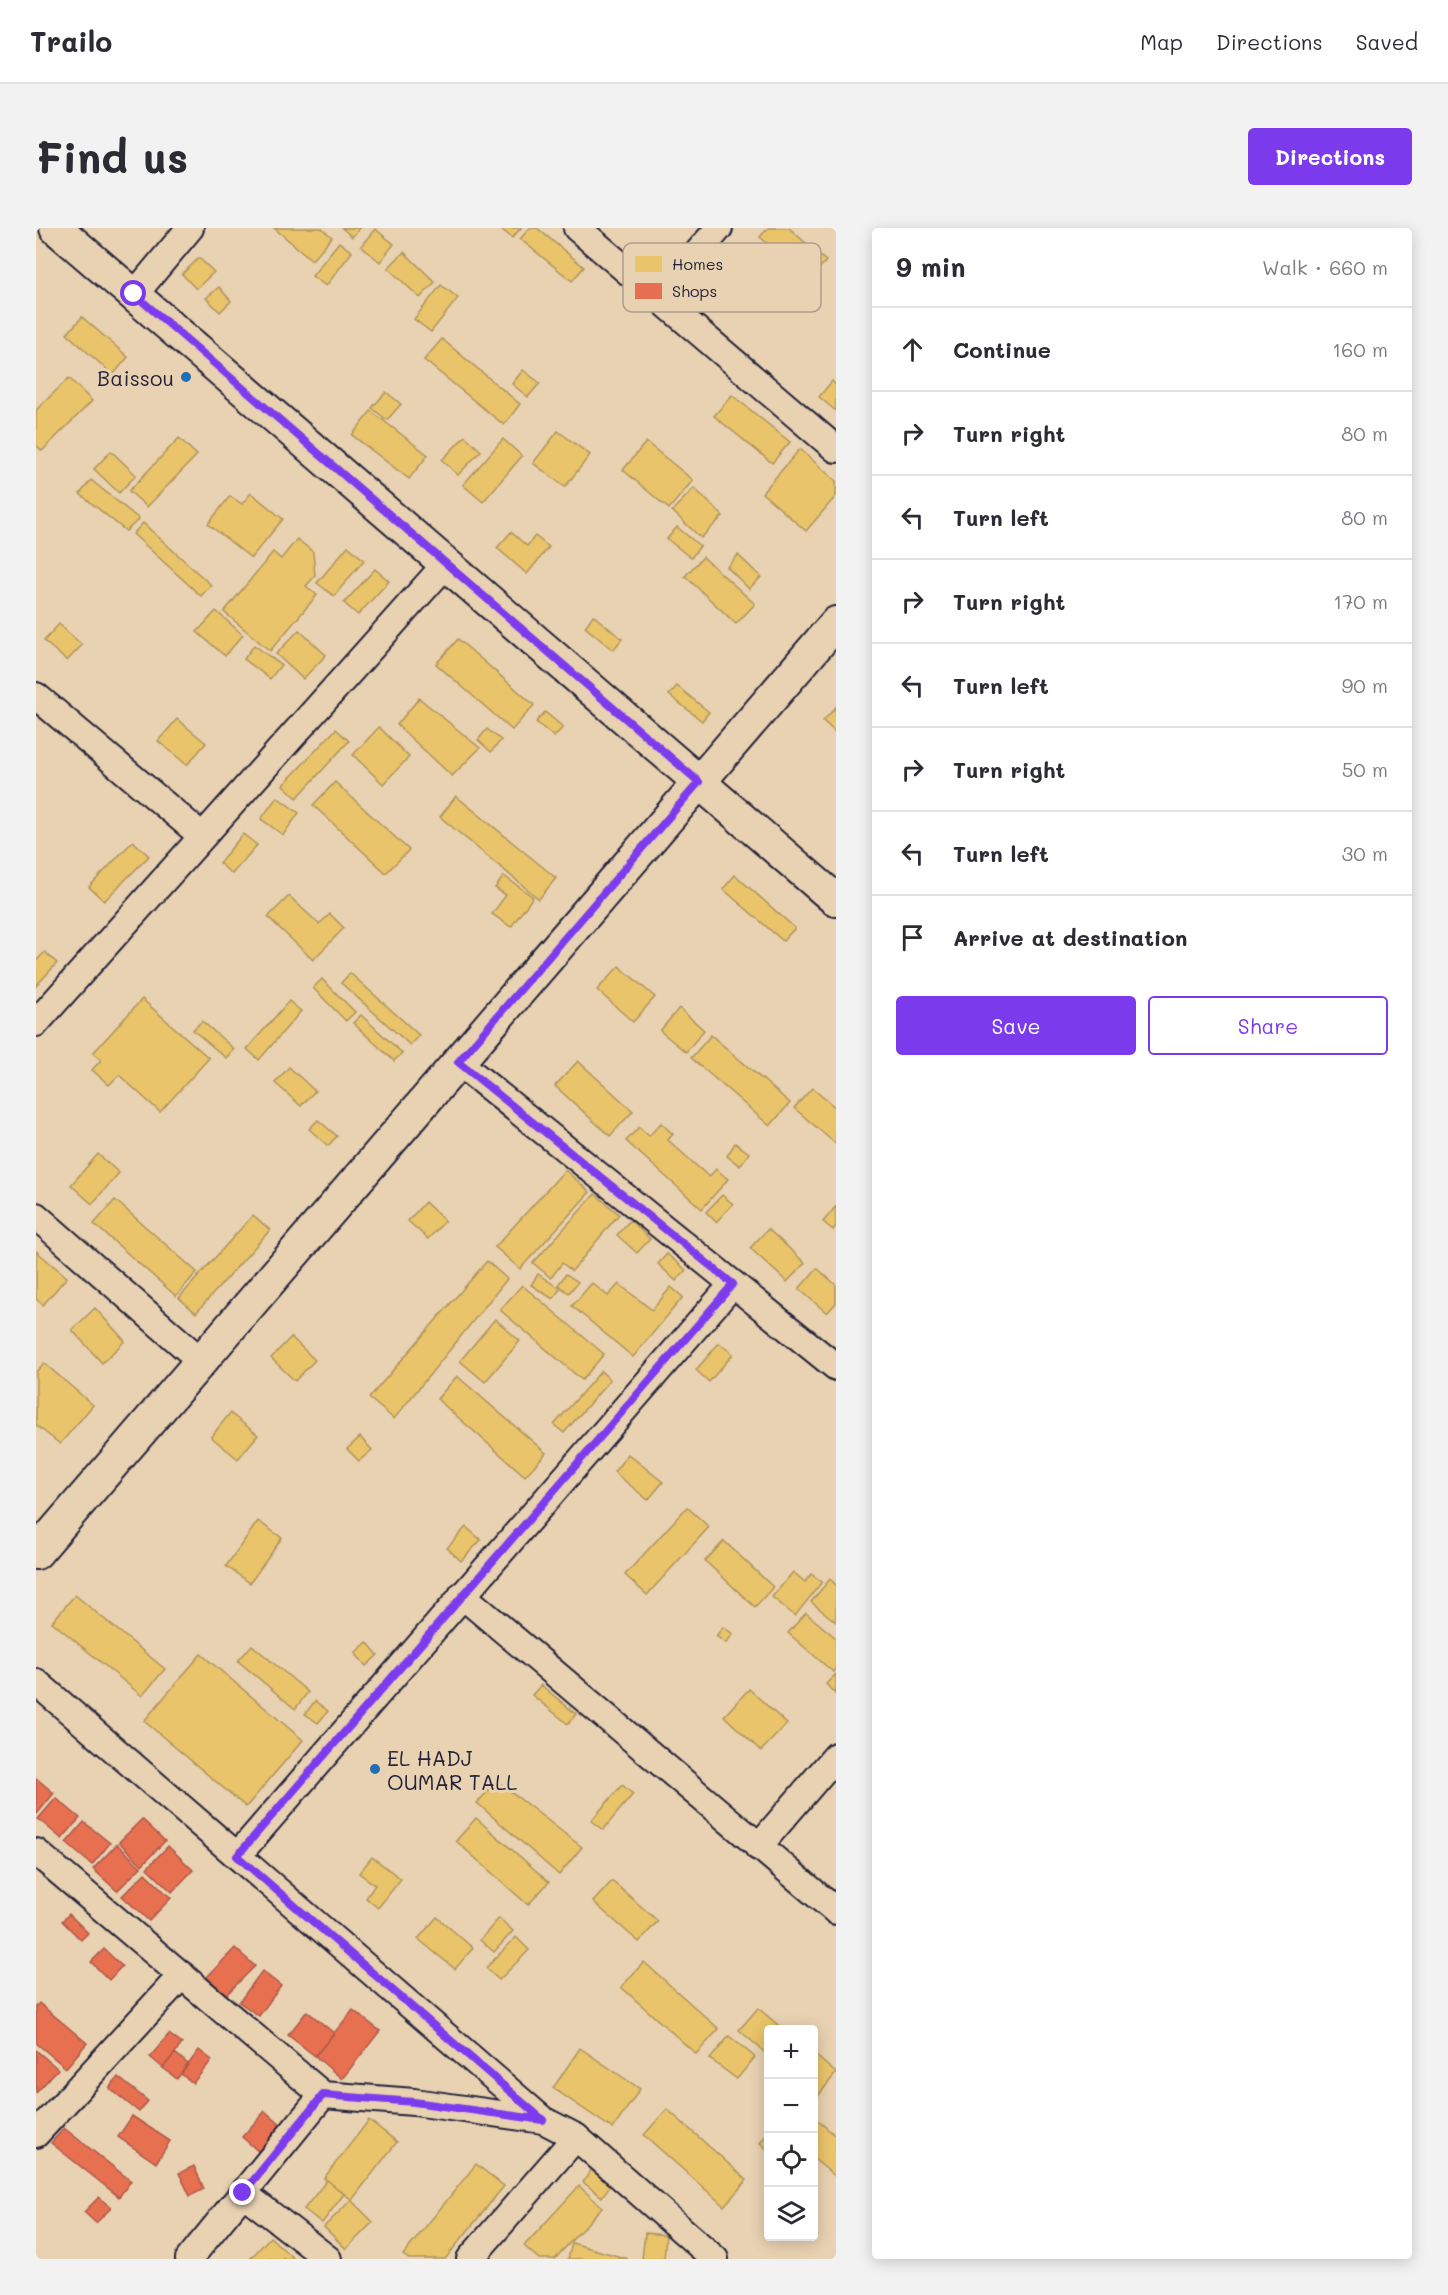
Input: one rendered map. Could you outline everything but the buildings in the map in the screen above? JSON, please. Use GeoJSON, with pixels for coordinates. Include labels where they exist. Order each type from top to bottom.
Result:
{"type":"FeatureCollection","features":[{"type":"Feature","properties":{"kind":"street"},"geometry":{"type":"LineString","coordinates":[[56,228],[836,900]]}},
{"type":"Feature","properties":{"kind":"street"},"geometry":{"type":"LineString","coordinates":[[134,294],[190,228]]}},
{"type":"Feature","properties":{"kind":"street"},"geometry":{"type":"LineString","coordinates":[[577,228],[623,267]]}},
{"type":"Feature","properties":{"kind":"street"},"geometry":{"type":"LineString","coordinates":[[706,243],[719,228]]}},
{"type":"Feature","properties":{"kind":"street"},"geometry":{"type":"LineString","coordinates":[[675,312],[836,449]]}},
{"type":"Feature","properties":{"kind":"street"},"geometry":{"type":"LineString","coordinates":[[36,1023],[446,564]]}},
{"type":"Feature","properties":{"kind":"street"},"geometry":{"type":"LineString","coordinates":[[36,1553],[836,623]]}},
{"type":"Feature","properties":{"kind":"street"},"geometry":{"type":"LineString","coordinates":[[36,696],[202,836]]}},
{"type":"Feature","properties":{"kind":"street"},"geometry":{"type":"LineString","coordinates":[[458,1062],[836,1367]]}},
{"type":"Feature","properties":{"kind":"street"},"geometry":{"type":"LineString","coordinates":[[36,1216],[201,1361]]}},
{"type":"Feature","properties":{"kind":"street"},"geometry":{"type":"LineString","coordinates":[[237,1856],[733,1284]]}},
{"type":"Feature","properties":{"kind":"street"},"geometry":{"type":"LineString","coordinates":[[462,1595],[836,1911]]}},
{"type":"Feature","properties":{"kind":"street"},"geometry":{"type":"LineString","coordinates":[[36,1682],[543,2120],[576,2137],[715,2259]]}},
{"type":"Feature","properties":{"kind":"street"},"geometry":{"type":"LineString","coordinates":[[758,1847],[836,1756]]}},
{"type":"Feature","properties":{"kind":"street"},"geometry":{"type":"LineString","coordinates":[[36,1852],[323,2095],[414,2102],[543,2120]]}},
{"type":"Feature","properties":{"kind":"street"},"geometry":{"type":"LineString","coordinates":[[36,2134],[182,1975]]}},
{"type":"Feature","properties":{"kind":"street"},"geometry":{"type":"LineString","coordinates":[[189,2259],[323,2095]]}},
{"type":"Feature","properties":{"kind":"street"},"geometry":{"type":"LineString","coordinates":[[470,2259],[576,2137]]}},
{"type":"Feature","properties":{"kind":"street"},"geometry":{"type":"LineString","coordinates":[[243,2193],[328,2259]]}},
{"type":"Feature","properties":{"kind":"place","name":"Baissou"},"geometry":{"type":"Point","coordinates":[186,377]}},
{"type":"Feature","properties":{"kind":"place","name":"EL HADJ OUMAR TALL"},"geometry":{"type":"Point","coordinates":[375,1769]}},
{"type":"Feature","properties":{"kind":"route"},"geometry":{"type":"LineString","coordinates":[[134,294],[699,782],[458,1062],[733,1284],[237,1856],[543,2120],[414,2102],[323,2095],[243,2193]]}}]}
